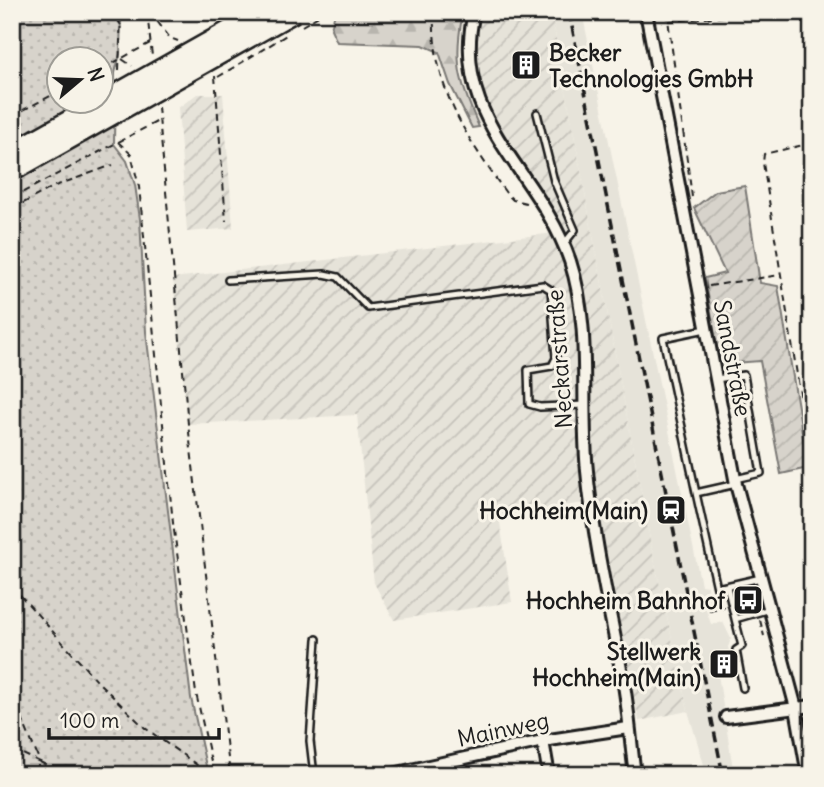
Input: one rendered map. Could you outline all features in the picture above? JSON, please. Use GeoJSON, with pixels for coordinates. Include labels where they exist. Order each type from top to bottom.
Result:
{"type":"FeatureCollection","features":[{"type":"Feature","properties":{"kind":"highway"},"geometry":{"type":"LineString","coordinates":[[12,153],[264,12]]}},
{"type":"Feature","properties":{"kind":"highway"},"geometry":{"type":"LineString","coordinates":[[12,171],[294,12]]}},
{"type":"Feature","properties":{"kind":"street","name":"Neckarstraße"},"geometry":{"type":"LineString","coordinates":[[474,12],[468,53],[475,95],[492,131],[563,244],[580,305],[588,481],[625,690],[635,775]]}},
{"type":"Feature","properties":{"kind":"street","name":"Sandstraße"},"geometry":{"type":"LineString","coordinates":[[646,12],[735,481],[796,708],[808,775]]}},
{"type":"Feature","properties":{"kind":"street"},"geometry":{"type":"LineString","coordinates":[[726,717],[812,706]]}},
{"type":"Feature","properties":{"kind":"street","name":"Mainweg"},"geometry":{"type":"LineString","coordinates":[[387,775],[543,741],[628,728]]}},
{"type":"Feature","properties":{"kind":"street"},"geometry":{"type":"LineString","coordinates":[[543,741],[549,775]]}},
{"type":"Feature","properties":{"kind":"lane"},"geometry":{"type":"LineString","coordinates":[[537,113],[554,181],[575,230],[563,244]]}},
{"type":"Feature","properties":{"kind":"lane"},"geometry":{"type":"LineString","coordinates":[[228,280],[324,274],[338,277],[368,308],[543,285],[551,290],[556,358],[552,366],[528,370],[529,404],[540,407],[585,405]]}},
{"type":"Feature","properties":{"kind":"lane"},"geometry":{"type":"LineString","coordinates":[[706,329],[663,338],[696,493],[717,588],[761,578]]}},
{"type":"Feature","properties":{"kind":"lane"},"geometry":{"type":"LineString","coordinates":[[696,493],[761,473],[744,375],[716,379]]}},
{"type":"Feature","properties":{"kind":"lane"},"geometry":{"type":"LineString","coordinates":[[727,586],[742,646],[736,650],[736,656],[743,688]]}},
{"type":"Feature","properties":{"kind":"lane"},"geometry":{"type":"LineString","coordinates":[[735,618],[769,609]]}},
{"type":"Feature","properties":{"kind":"lane"},"geometry":{"type":"LineString","coordinates":[[314,775],[310,741],[317,639]]}},
{"type":"Feature","properties":{"kind":"path"},"geometry":{"type":"LineString","coordinates":[[111,12],[122,26]]}},
{"type":"Feature","properties":{"kind":"path"},"geometry":{"type":"LineString","coordinates":[[119,70],[121,12]]}},
{"type":"Feature","properties":{"kind":"path"},"geometry":{"type":"LineString","coordinates":[[149,12],[170,38],[186,48]]}},
{"type":"Feature","properties":{"kind":"path"},"geometry":{"type":"LineString","coordinates":[[116,61],[151,43],[149,12]]}},
{"type":"Feature","properties":{"kind":"path"},"geometry":{"type":"LineString","coordinates":[[217,78],[326,12]]}},
{"type":"Feature","properties":{"kind":"path"},"geometry":{"type":"LineString","coordinates":[[434,12],[433,40],[439,72],[453,110],[506,193],[513,200],[527,203],[537,199]]}},
{"type":"Feature","properties":{"kind":"path"},"geometry":{"type":"LineString","coordinates":[[667,12],[694,190],[690,200],[682,202]]}},
{"type":"Feature","properties":{"kind":"path"},"geometry":{"type":"LineString","coordinates":[[668,21],[774,12]]}},
{"type":"Feature","properties":{"kind":"path"},"geometry":{"type":"LineString","coordinates":[[214,73],[217,78],[226,221]]}},
{"type":"Feature","properties":{"kind":"path"},"geometry":{"type":"LineString","coordinates":[[12,117],[46,99]]}},
{"type":"Feature","properties":{"kind":"path"},"geometry":{"type":"LineString","coordinates":[[12,198],[160,120],[188,424],[230,775]]}},
{"type":"Feature","properties":{"kind":"path"},"geometry":{"type":"LineString","coordinates":[[118,142],[131,154],[141,200],[173,523],[196,693],[213,775]]}},
{"type":"Feature","properties":{"kind":"path"},"geometry":{"type":"LineString","coordinates":[[812,143],[764,154],[812,468]]}},
{"type":"Feature","properties":{"kind":"path"},"geometry":{"type":"LineString","coordinates":[[12,209],[55,186],[113,165]]}},
{"type":"Feature","properties":{"kind":"path"},"geometry":{"type":"LineString","coordinates":[[699,288],[781,275]]}},
{"type":"Feature","properties":{"kind":"path"},"geometry":{"type":"LineString","coordinates":[[12,586],[97,681],[145,728],[213,775]]}},
{"type":"Feature","properties":{"kind":"path"},"geometry":{"type":"LineString","coordinates":[[736,601],[754,596]]}},
{"type":"Feature","properties":{"kind":"path"},"geometry":{"type":"LineString","coordinates":[[12,695],[45,775]]}},
{"type":"Feature","properties":{"kind":"path"},"geometry":{"type":"LineString","coordinates":[[12,749],[65,775]]}},
{"type":"Feature","properties":{"kind":"shaded area"},"geometry":{"type":"Polygon","coordinates":[[[482,12],[551,12],[652,550],[688,711],[639,721],[597,501],[499,516],[512,602],[394,620],[374,583],[357,415],[188,424],[173,278],[563,232],[563,224],[505,136],[482,88],[476,51],[482,12]]]}},
{"type":"Feature","properties":{"kind":"shaded area"},"geometry":{"type":"Polygon","coordinates":[[[551,12],[582,12],[701,585],[707,586],[710,600],[704,601],[711,624],[723,622],[731,639],[728,647],[734,673],[727,674],[721,667],[717,668],[734,775],[707,775],[688,711],[652,550],[551,12]]]}},
{"type":"Feature","properties":{"kind":"shaded area"},"geometry":{"type":"Polygon","coordinates":[[[197,94],[223,94],[233,228],[187,232],[178,108],[197,94]]]}},
{"type":"Feature","properties":{"kind":"green space"},"geometry":{"type":"Polygon","coordinates":[[[12,12],[121,12],[120,54],[116,69],[116,46],[46,46],[46,116],[114,116],[114,144],[127,161],[135,185],[140,219],[146,332],[191,698],[208,775],[12,775],[12,12]]]}},
{"type":"Feature","properties":{"kind":"green space"},"geometry":{"type":"Polygon","coordinates":[[[335,12],[463,12],[458,58],[467,97],[479,127],[472,128],[450,84],[439,52],[423,45],[337,42],[331,29],[335,12]]]}},
{"type":"Feature","properties":{"kind":"green space"},"geometry":{"type":"Polygon","coordinates":[[[745,186],[760,283],[778,286],[808,468],[781,474],[760,361],[720,364],[705,278],[725,273],[694,208],[716,191],[745,186]]]}},
{"type":"Feature","properties":{"kind":"railway"},"geometry":{"type":"LineString","coordinates":[[569,12],[723,775]]}},
{"type":"Feature","properties":{"kind":"place","name":"Becker Technologies GmbH"},"geometry":{"type":"Point","coordinates":[526,65]}},
{"type":"Feature","properties":{"kind":"place","name":"Hochheim(Main)"},"geometry":{"type":"Point","coordinates":[671,510]}},
{"type":"Feature","properties":{"kind":"place","name":"Hochheim Bahnhof"},"geometry":{"type":"Point","coordinates":[748,600]}},
{"type":"Feature","properties":{"kind":"place","name":"Stellwerk Hochheim(Main)"},"geometry":{"type":"Point","coordinates":[724,664]}}]}
